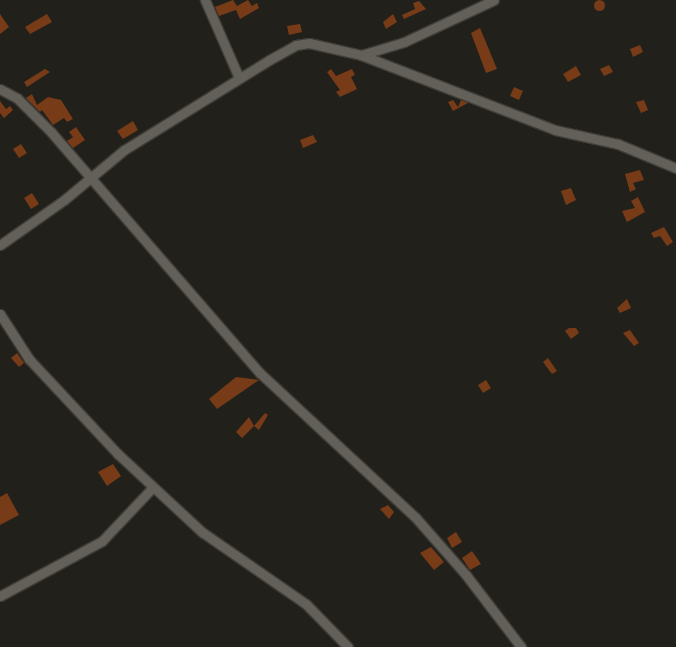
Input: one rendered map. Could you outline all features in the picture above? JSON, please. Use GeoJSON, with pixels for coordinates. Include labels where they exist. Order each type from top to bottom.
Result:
{"type":"FeatureCollection","features":[{"type":"Feature","properties":{"kind":"street"},"geometry":{"type":"LineString","coordinates":[[205,0],[239,78]]}},
{"type":"Feature","properties":{"kind":"street"},"geometry":{"type":"LineString","coordinates":[[361,55],[404,42],[494,0]]}},
{"type":"Feature","properties":{"kind":"street"},"geometry":{"type":"LineString","coordinates":[[0,245],[124,150],[239,78],[296,45],[310,43],[361,55],[555,130],[618,144],[676,168]]}},
{"type":"Feature","properties":{"kind":"street"},"geometry":{"type":"LineString","coordinates":[[0,89],[17,98],[91,177],[166,268],[260,373],[416,518],[466,575],[521,647]]}},
{"type":"Feature","properties":{"kind":"street"},"geometry":{"type":"LineString","coordinates":[[0,314],[29,359],[153,487],[202,532],[306,604],[348,647]]}},
{"type":"Feature","properties":{"kind":"street"},"geometry":{"type":"LineString","coordinates":[[0,596],[102,541],[153,487]]}},
{"type":"Feature","properties":{"kind":"building"},"geometry":{"type":"Polygon","coordinates":[[[233,0],[237,6],[248,0],[252,6],[257,3],[259,8],[240,19],[236,10],[219,16],[215,7],[233,0]]]}},
{"type":"Feature","properties":{"kind":"building"},"geometry":{"type":"Polygon","coordinates":[[[597,0],[601,0],[604,5],[603,9],[597,10],[594,7],[594,3],[597,0]]]}},
{"type":"Feature","properties":{"kind":"building"},"geometry":{"type":"Polygon","coordinates":[[[419,1],[426,9],[404,19],[402,15],[415,9],[413,3],[419,1]]]}},
{"type":"Feature","properties":{"kind":"building"},"geometry":{"type":"Polygon","coordinates":[[[0,14],[9,27],[0,34],[0,14]]]}},
{"type":"Feature","properties":{"kind":"building"},"geometry":{"type":"Polygon","coordinates":[[[47,14],[52,22],[30,34],[25,27],[47,14]]]}},
{"type":"Feature","properties":{"kind":"building"},"geometry":{"type":"Polygon","coordinates":[[[393,14],[397,22],[386,29],[383,22],[393,14]]]}},
{"type":"Feature","properties":{"kind":"building"},"geometry":{"type":"Polygon","coordinates":[[[300,24],[302,32],[289,35],[287,26],[300,24]]]}},
{"type":"Feature","properties":{"kind":"building"},"geometry":{"type":"Polygon","coordinates":[[[480,28],[497,69],[486,73],[471,33],[480,28]]]}},
{"type":"Feature","properties":{"kind":"building"},"geometry":{"type":"Polygon","coordinates":[[[640,45],[643,52],[633,57],[630,49],[640,45]]]}},
{"type":"Feature","properties":{"kind":"building"},"geometry":{"type":"Polygon","coordinates":[[[609,65],[613,72],[604,76],[600,69],[609,65]]]}},
{"type":"Feature","properties":{"kind":"building"},"geometry":{"type":"Polygon","coordinates":[[[576,66],[581,75],[568,82],[563,74],[576,66]]]}},
{"type":"Feature","properties":{"kind":"building"},"geometry":{"type":"Polygon","coordinates":[[[45,69],[50,72],[27,87],[24,82],[45,69]]]}},
{"type":"Feature","properties":{"kind":"building"},"geometry":{"type":"Polygon","coordinates":[[[331,69],[336,76],[352,69],[355,75],[351,77],[357,89],[340,97],[336,92],[340,90],[327,72],[331,69]]]}},
{"type":"Feature","properties":{"kind":"building"},"geometry":{"type":"Polygon","coordinates":[[[514,87],[523,91],[519,100],[510,96],[514,87]]]}},
{"type":"Feature","properties":{"kind":"building"},"geometry":{"type":"Polygon","coordinates":[[[32,94],[37,105],[48,97],[61,100],[73,119],[67,122],[64,118],[53,125],[42,110],[40,112],[26,98],[32,94]]]}},
{"type":"Feature","properties":{"kind":"building"},"geometry":{"type":"Polygon","coordinates":[[[453,100],[458,107],[461,100],[468,103],[453,111],[448,102],[453,100]]]}},
{"type":"Feature","properties":{"kind":"building"},"geometry":{"type":"Polygon","coordinates":[[[644,100],[648,110],[641,113],[636,102],[644,100]]]}},
{"type":"Feature","properties":{"kind":"building"},"geometry":{"type":"Polygon","coordinates":[[[0,101],[6,109],[10,106],[13,110],[4,118],[0,113],[0,101]]]}},
{"type":"Feature","properties":{"kind":"building"},"geometry":{"type":"Polygon","coordinates":[[[133,121],[138,130],[123,139],[117,131],[133,121]]]}},
{"type":"Feature","properties":{"kind":"building"},"geometry":{"type":"Polygon","coordinates":[[[76,127],[85,140],[73,148],[67,141],[73,137],[69,132],[76,127]]]}},
{"type":"Feature","properties":{"kind":"building"},"geometry":{"type":"Polygon","coordinates":[[[313,135],[317,142],[303,148],[300,140],[313,135]]]}},
{"type":"Feature","properties":{"kind":"building"},"geometry":{"type":"Polygon","coordinates":[[[21,144],[27,153],[19,158],[13,149],[21,144]]]}},
{"type":"Feature","properties":{"kind":"building"},"geometry":{"type":"Polygon","coordinates":[[[640,170],[644,180],[633,183],[636,189],[630,192],[625,174],[640,170]]]}},
{"type":"Feature","properties":{"kind":"building"},"geometry":{"type":"Polygon","coordinates":[[[571,188],[576,200],[566,205],[561,191],[571,188]]]}},
{"type":"Feature","properties":{"kind":"building"},"geometry":{"type":"Polygon","coordinates":[[[32,193],[39,204],[31,209],[24,198],[32,193]]]}},
{"type":"Feature","properties":{"kind":"building"},"geometry":{"type":"Polygon","coordinates":[[[638,197],[645,212],[627,222],[622,211],[635,208],[631,201],[638,197]]]}},
{"type":"Feature","properties":{"kind":"building"},"geometry":{"type":"Polygon","coordinates":[[[664,227],[673,242],[667,246],[660,236],[654,238],[651,233],[664,227]]]}},
{"type":"Feature","properties":{"kind":"building"},"geometry":{"type":"Polygon","coordinates":[[[627,299],[631,308],[620,313],[617,308],[627,299]]]}},
{"type":"Feature","properties":{"kind":"building"},"geometry":{"type":"Polygon","coordinates":[[[569,328],[576,328],[579,333],[571,339],[565,331],[569,328]]]}},
{"type":"Feature","properties":{"kind":"building"},"geometry":{"type":"Polygon","coordinates":[[[630,330],[639,343],[634,346],[623,333],[630,330]]]}},
{"type":"Feature","properties":{"kind":"building"},"geometry":{"type":"Polygon","coordinates":[[[17,353],[24,363],[19,367],[11,358],[17,353]]]}},
{"type":"Feature","properties":{"kind":"building"},"geometry":{"type":"Polygon","coordinates":[[[548,358],[557,371],[552,374],[543,362],[548,358]]]}},
{"type":"Feature","properties":{"kind":"building"},"geometry":{"type":"Polygon","coordinates":[[[236,377],[259,380],[217,409],[209,399],[236,377]]]}},
{"type":"Feature","properties":{"kind":"building"},"geometry":{"type":"Polygon","coordinates":[[[486,380],[491,388],[483,393],[478,385],[486,380]]]}},
{"type":"Feature","properties":{"kind":"building"},"geometry":{"type":"Polygon","coordinates":[[[265,413],[268,415],[259,430],[254,426],[265,413]]]}},
{"type":"Feature","properties":{"kind":"building"},"geometry":{"type":"Polygon","coordinates":[[[249,417],[254,426],[242,438],[236,432],[249,417]]]}},
{"type":"Feature","properties":{"kind":"building"},"geometry":{"type":"Polygon","coordinates":[[[113,464],[121,476],[107,486],[98,472],[113,464]]]}},
{"type":"Feature","properties":{"kind":"building"},"geometry":{"type":"Polygon","coordinates":[[[7,493],[19,515],[0,525],[0,497],[7,493]]]}},
{"type":"Feature","properties":{"kind":"building"},"geometry":{"type":"Polygon","coordinates":[[[388,505],[394,512],[389,519],[380,509],[388,505]]]}},
{"type":"Feature","properties":{"kind":"building"},"geometry":{"type":"Polygon","coordinates":[[[456,532],[462,542],[452,548],[447,538],[456,532]]]}},
{"type":"Feature","properties":{"kind":"building"},"geometry":{"type":"Polygon","coordinates":[[[431,547],[444,562],[434,570],[420,553],[431,547]]]}},
{"type":"Feature","properties":{"kind":"building"},"geometry":{"type":"Polygon","coordinates":[[[472,551],[481,564],[470,570],[462,558],[472,551]]]}}]}
